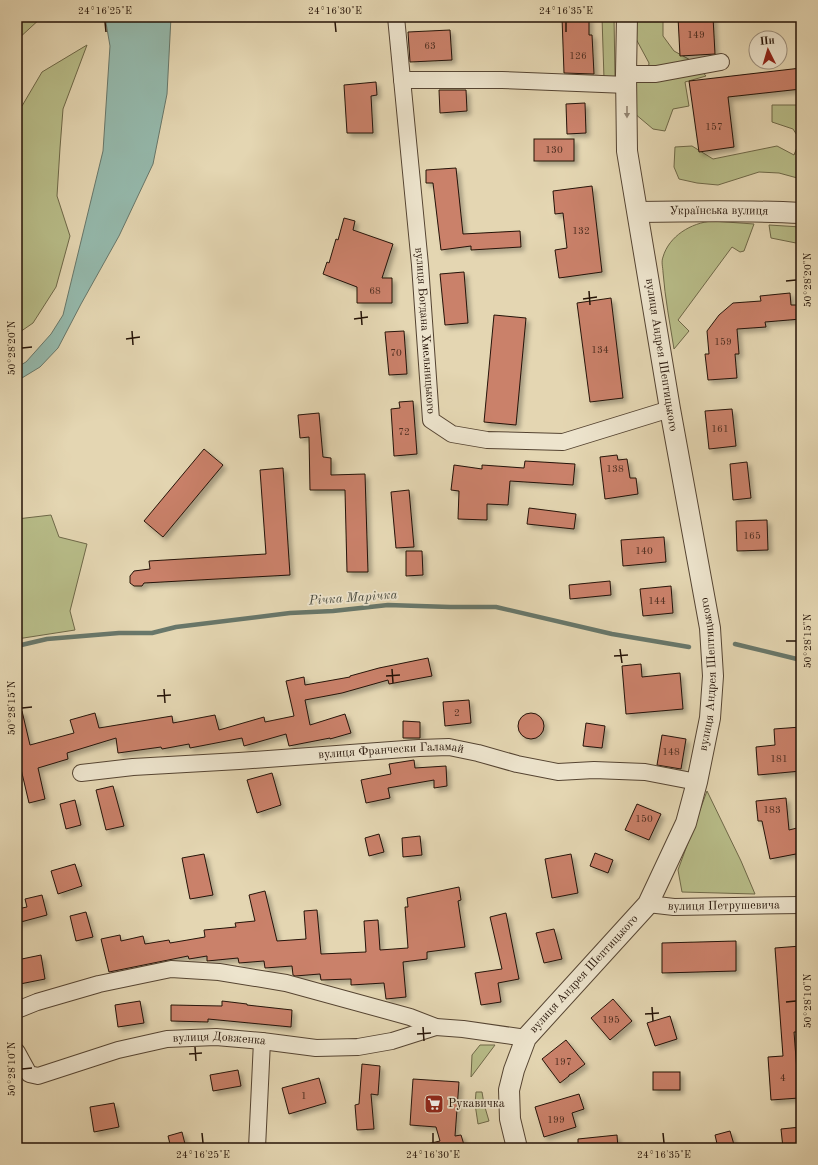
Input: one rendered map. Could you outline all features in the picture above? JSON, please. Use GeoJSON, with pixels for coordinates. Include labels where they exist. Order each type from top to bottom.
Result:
{"type":"FeatureCollection","features":[{"type":"Feature","properties":{"kind":"street","name":"вулиця Богдана Хмельницького"},"geometry":{"type":"LineString","coordinates":[[396,17],[420,265],[431,420],[452,434],[487,440],[563,442],[670,409]]}},
{"type":"Feature","properties":{"kind":"street","name":"вулиця Андрея Шептицького"},"geometry":{"type":"LineString","coordinates":[[517,1148],[510,1119],[509,1090],[514,1070],[526,1038],[648,904],[686,823],[698,782],[710,718],[713,676],[710,628],[670,409],[627,151],[627,17]]}},
{"type":"Feature","properties":{"kind":"street"},"geometry":{"type":"LineString","coordinates":[[402,80],[626,80],[720,62]]}},
{"type":"Feature","properties":{"kind":"street","name":"Українська вулиця"},"geometry":{"type":"LineString","coordinates":[[638,212],[719,210],[801,213]]}},
{"type":"Feature","properties":{"kind":"street","name":"вулиця Франчески Галамай"},"geometry":{"type":"LineString","coordinates":[[81,772],[133,767],[449,747],[478,753],[517,764],[558,772],[594,770],[645,772],[698,782]]}},
{"type":"Feature","properties":{"kind":"street","name":"вулиця Петрушевича"},"geometry":{"type":"LineString","coordinates":[[648,904],[674,907],[801,905]]}},
{"type":"Feature","properties":{"kind":"street","name":"вулиця Довженка"},"geometry":{"type":"LineString","coordinates":[[17,1010],[37,1002],[99,984],[171,970],[220,972],[286,983],[410,1017],[436,1027],[463,1029],[526,1038]]}},
{"type":"Feature","properties":{"kind":"street","name":"вулиця Довженка"},"geometry":{"type":"LineString","coordinates":[[17,1052],[29,1074],[38,1076],[118,1050],[167,1039],[216,1037],[316,1048],[358,1047],[392,1041],[436,1027]]}},
{"type":"Feature","properties":{"kind":"street"},"geometry":{"type":"LineString","coordinates":[[256,1148],[262,1041]]}},
{"type":"Feature","properties":{"kind":"green space"},"geometry":{"type":"Polygon","coordinates":[[[17,17],[42,17],[17,40],[17,17]]]}},
{"type":"Feature","properties":{"kind":"green space"},"geometry":{"type":"Polygon","coordinates":[[[602,17],[614,17],[615,78],[604,79],[602,17]]]}},
{"type":"Feature","properties":{"kind":"green space"},"geometry":{"type":"Polygon","coordinates":[[[635,17],[663,17],[663,36],[674,51],[694,62],[706,76],[685,82],[689,106],[673,109],[665,131],[653,129],[634,113],[633,82],[647,78],[649,63],[635,37],[635,17]]]}},
{"type":"Feature","properties":{"kind":"green space"},"geometry":{"type":"Polygon","coordinates":[[[87,45],[63,109],[57,196],[70,236],[56,287],[33,323],[17,334],[17,104],[22,106],[42,72],[87,45]]]}},
{"type":"Feature","properties":{"kind":"green space"},"geometry":{"type":"Polygon","coordinates":[[[772,105],[801,105],[801,179],[779,173],[759,172],[718,185],[697,183],[679,179],[674,167],[675,147],[692,146],[713,159],[777,146],[794,155],[800,140],[793,129],[772,122],[772,105]]]}},
{"type":"Feature","properties":{"kind":"green space"},"geometry":{"type":"Polygon","coordinates":[[[712,221],[754,224],[744,251],[740,252],[732,247],[678,320],[689,331],[674,349],[665,291],[662,259],[670,243],[682,232],[704,222],[712,221]]]}},
{"type":"Feature","properties":{"kind":"green space"},"geometry":{"type":"Polygon","coordinates":[[[769,225],[801,227],[801,244],[771,238],[769,225]]]}},
{"type":"Feature","properties":{"kind":"green space"},"geometry":{"type":"Polygon","coordinates":[[[51,515],[59,537],[87,544],[70,611],[75,630],[17,639],[17,519],[51,515]]]}},
{"type":"Feature","properties":{"kind":"green space"},"geometry":{"type":"Polygon","coordinates":[[[707,791],[741,861],[755,894],[682,892],[678,870],[707,791]]]}},
{"type":"Feature","properties":{"kind":"green space"},"geometry":{"type":"Polygon","coordinates":[[[480,1045],[495,1045],[471,1077],[472,1055],[480,1045]]]}},
{"type":"Feature","properties":{"kind":"green space"},"geometry":{"type":"Polygon","coordinates":[[[476,1092],[482,1092],[489,1121],[478,1124],[475,1104],[476,1092]]]}},
{"type":"Feature","properties":{"kind":"water"},"geometry":{"type":"Polygon","coordinates":[[[105,17],[171,17],[167,94],[153,164],[119,236],[58,348],[40,367],[17,381],[17,367],[26,362],[51,334],[63,315],[103,151],[110,46],[105,17]]]}},
{"type":"Feature","properties":{"kind":"building"},"geometry":{"type":"Polygon","coordinates":[[[562,17],[589,17],[589,35],[592,35],[594,74],[564,73],[562,17]]]}},
{"type":"Feature","properties":{"kind":"building"},"geometry":{"type":"Polygon","coordinates":[[[678,17],[713,17],[715,54],[680,56],[678,17]]]}},
{"type":"Feature","properties":{"kind":"building"},"geometry":{"type":"Polygon","coordinates":[[[450,30],[452,60],[410,62],[408,32],[450,30]]]}},
{"type":"Feature","properties":{"kind":"building"},"geometry":{"type":"Polygon","coordinates":[[[801,68],[801,89],[728,97],[734,147],[699,152],[689,81],[801,68]]]}},
{"type":"Feature","properties":{"kind":"building"},"geometry":{"type":"Polygon","coordinates":[[[376,82],[377,95],[371,96],[373,133],[347,133],[344,85],[376,82]]]}},
{"type":"Feature","properties":{"kind":"building"},"geometry":{"type":"Polygon","coordinates":[[[439,90],[466,90],[467,111],[440,113],[439,90]]]}},
{"type":"Feature","properties":{"kind":"building"},"geometry":{"type":"Polygon","coordinates":[[[585,103],[586,133],[567,134],[566,104],[585,103]]]}},
{"type":"Feature","properties":{"kind":"building"},"geometry":{"type":"Polygon","coordinates":[[[534,139],[574,139],[574,161],[534,161],[534,139]]]}},
{"type":"Feature","properties":{"kind":"building"},"geometry":{"type":"Polygon","coordinates":[[[456,168],[463,234],[520,231],[521,247],[471,250],[471,246],[441,250],[433,183],[426,183],[426,170],[456,168]]]}},
{"type":"Feature","properties":{"kind":"building"},"geometry":{"type":"Polygon","coordinates":[[[592,186],[602,272],[559,278],[555,250],[567,248],[563,213],[555,214],[553,191],[592,186]]]}},
{"type":"Feature","properties":{"kind":"building"},"geometry":{"type":"Polygon","coordinates":[[[344,218],[355,221],[353,230],[393,244],[382,278],[392,278],[392,303],[357,303],[357,287],[323,274],[327,262],[329,263],[336,239],[338,240],[344,218]]]}},
{"type":"Feature","properties":{"kind":"building"},"geometry":{"type":"Polygon","coordinates":[[[464,272],[468,323],[445,325],[440,274],[464,272]]]}},
{"type":"Feature","properties":{"kind":"building"},"geometry":{"type":"Polygon","coordinates":[[[790,293],[791,305],[801,305],[801,319],[765,322],[766,327],[737,329],[739,354],[735,354],[737,378],[708,380],[705,354],[709,354],[707,331],[719,315],[733,303],[761,301],[760,296],[790,293]]]}},
{"type":"Feature","properties":{"kind":"building"},"geometry":{"type":"Polygon","coordinates":[[[611,298],[623,398],[590,402],[577,303],[611,298]]]}},
{"type":"Feature","properties":{"kind":"building"},"geometry":{"type":"Polygon","coordinates":[[[494,315],[526,318],[516,425],[484,422],[494,315]]]}},
{"type":"Feature","properties":{"kind":"building"},"geometry":{"type":"Polygon","coordinates":[[[404,331],[407,374],[389,375],[385,332],[404,331]]]}},
{"type":"Feature","properties":{"kind":"building"},"geometry":{"type":"Polygon","coordinates":[[[413,401],[417,454],[394,456],[391,409],[400,408],[399,402],[413,401]]]}},
{"type":"Feature","properties":{"kind":"building"},"geometry":{"type":"Polygon","coordinates":[[[732,409],[736,446],[709,449],[705,411],[732,409]]]}},
{"type":"Feature","properties":{"kind":"building"},"geometry":{"type":"Polygon","coordinates":[[[319,413],[323,457],[331,458],[331,475],[365,474],[368,572],[347,572],[345,490],[310,490],[309,437],[300,438],[298,415],[319,413]]]}},
{"type":"Feature","properties":{"kind":"building"},"geometry":{"type":"Polygon","coordinates":[[[204,449],[223,465],[163,537],[144,521],[204,449]]]}},
{"type":"Feature","properties":{"kind":"building"},"geometry":{"type":"Polygon","coordinates":[[[617,455],[618,460],[627,459],[630,478],[636,478],[638,494],[605,499],[600,457],[617,455]]]}},
{"type":"Feature","properties":{"kind":"building"},"geometry":{"type":"Polygon","coordinates":[[[525,461],[575,464],[573,485],[510,481],[508,505],[487,504],[487,520],[458,519],[459,491],[451,490],[454,465],[482,469],[482,465],[524,468],[525,461]]]}},
{"type":"Feature","properties":{"kind":"building"},"geometry":{"type":"Polygon","coordinates":[[[747,462],[751,498],[733,500],[730,464],[747,462]]]}},
{"type":"Feature","properties":{"kind":"building"},"geometry":{"type":"Polygon","coordinates":[[[283,468],[290,575],[144,583],[142,586],[134,586],[130,583],[130,576],[134,571],[150,569],[149,561],[266,554],[260,470],[283,468]]]}},
{"type":"Feature","properties":{"kind":"building"},"geometry":{"type":"Polygon","coordinates":[[[409,490],[414,547],[396,548],[391,492],[409,490]]]}},
{"type":"Feature","properties":{"kind":"building"},"geometry":{"type":"Polygon","coordinates":[[[529,508],[576,514],[574,529],[527,524],[529,508]]]}},
{"type":"Feature","properties":{"kind":"building"},"geometry":{"type":"Polygon","coordinates":[[[767,520],[768,550],[737,551],[736,521],[767,520]]]}},
{"type":"Feature","properties":{"kind":"building"},"geometry":{"type":"Polygon","coordinates":[[[664,537],[666,562],[623,566],[621,540],[664,537]]]}},
{"type":"Feature","properties":{"kind":"building"},"geometry":{"type":"Polygon","coordinates":[[[406,551],[422,551],[423,575],[406,576],[406,551]]]}},
{"type":"Feature","properties":{"kind":"building"},"geometry":{"type":"Polygon","coordinates":[[[610,581],[611,595],[570,599],[569,585],[610,581]]]}},
{"type":"Feature","properties":{"kind":"building"},"geometry":{"type":"Polygon","coordinates":[[[671,586],[673,613],[643,616],[640,589],[671,586]]]}},
{"type":"Feature","properties":{"kind":"building"},"geometry":{"type":"Polygon","coordinates":[[[428,658],[432,676],[389,684],[388,680],[342,693],[305,700],[310,725],[345,714],[351,733],[330,739],[289,746],[286,734],[244,746],[242,738],[190,748],[189,744],[162,749],[161,747],[118,753],[116,738],[67,753],[68,759],[38,768],[45,799],[29,803],[17,752],[17,712],[22,711],[30,745],[74,733],[70,720],[95,713],[99,728],[172,716],[173,723],[215,715],[219,730],[264,717],[265,722],[294,716],[286,681],[304,677],[305,685],[350,677],[379,668],[428,658]]]}},
{"type":"Feature","properties":{"kind":"building"},"geometry":{"type":"Polygon","coordinates":[[[641,664],[642,677],[680,673],[683,709],[626,714],[622,666],[641,664]]]}},
{"type":"Feature","properties":{"kind":"building"},"geometry":{"type":"Polygon","coordinates":[[[469,700],[471,723],[445,726],[443,702],[469,700]]]}},
{"type":"Feature","properties":{"kind":"building"},"geometry":{"type":"Polygon","coordinates":[[[531,713],[540,717],[544,726],[540,735],[531,739],[522,735],[518,726],[522,717],[531,713]]]}},
{"type":"Feature","properties":{"kind":"building"},"geometry":{"type":"Polygon","coordinates":[[[403,721],[420,722],[420,738],[403,738],[403,721]]]}},
{"type":"Feature","properties":{"kind":"building"},"geometry":{"type":"Polygon","coordinates":[[[586,723],[605,726],[602,748],[583,746],[586,723]]]}},
{"type":"Feature","properties":{"kind":"building"},"geometry":{"type":"Polygon","coordinates":[[[801,727],[801,771],[758,775],[756,747],[775,745],[774,729],[801,727]]]}},
{"type":"Feature","properties":{"kind":"building"},"geometry":{"type":"Polygon","coordinates":[[[662,735],[686,739],[681,769],[657,765],[662,735]]]}},
{"type":"Feature","properties":{"kind":"building"},"geometry":{"type":"Polygon","coordinates":[[[414,760],[415,768],[446,766],[447,786],[434,788],[434,780],[388,788],[390,798],[366,803],[361,780],[391,774],[389,764],[414,760]]]}},
{"type":"Feature","properties":{"kind":"building"},"geometry":{"type":"Polygon","coordinates":[[[272,773],[281,805],[257,813],[247,780],[272,773]]]}},
{"type":"Feature","properties":{"kind":"building"},"geometry":{"type":"Polygon","coordinates":[[[113,786],[124,826],[106,830],[96,790],[113,786]]]}},
{"type":"Feature","properties":{"kind":"building"},"geometry":{"type":"Polygon","coordinates":[[[786,798],[789,830],[801,827],[801,853],[770,859],[762,821],[758,821],[756,801],[786,798]]]}},
{"type":"Feature","properties":{"kind":"building"},"geometry":{"type":"Polygon","coordinates":[[[75,800],[81,825],[66,829],[60,804],[75,800]]]}},
{"type":"Feature","properties":{"kind":"building"},"geometry":{"type":"Polygon","coordinates":[[[637,804],[661,814],[649,840],[625,830],[637,804]]]}},
{"type":"Feature","properties":{"kind":"building"},"geometry":{"type":"Polygon","coordinates":[[[379,834],[384,852],[369,856],[365,838],[379,834]]]}},
{"type":"Feature","properties":{"kind":"building"},"geometry":{"type":"Polygon","coordinates":[[[420,836],[422,855],[403,857],[402,838],[420,836]]]}},
{"type":"Feature","properties":{"kind":"building"},"geometry":{"type":"Polygon","coordinates":[[[595,853],[613,860],[608,873],[590,866],[595,853]]]}},
{"type":"Feature","properties":{"kind":"building"},"geometry":{"type":"Polygon","coordinates":[[[204,854],[213,895],[190,899],[182,858],[204,854]]]}},
{"type":"Feature","properties":{"kind":"building"},"geometry":{"type":"Polygon","coordinates":[[[571,854],[578,893],[552,898],[545,859],[571,854]]]}},
{"type":"Feature","properties":{"kind":"building"},"geometry":{"type":"Polygon","coordinates":[[[75,864],[82,886],[58,894],[51,871],[75,864]]]}},
{"type":"Feature","properties":{"kind":"building"},"geometry":{"type":"Polygon","coordinates":[[[459,887],[461,900],[458,901],[465,947],[427,952],[427,959],[403,962],[406,997],[386,999],[384,983],[351,985],[351,979],[321,980],[320,974],[295,976],[293,975],[292,966],[265,968],[264,961],[239,963],[238,958],[207,961],[207,956],[189,959],[188,956],[109,972],[101,939],[120,935],[121,941],[143,936],[145,944],[169,940],[170,943],[205,937],[204,930],[236,927],[235,923],[255,921],[249,895],[265,891],[277,941],[306,939],[304,911],[317,910],[321,954],[366,952],[364,921],[378,920],[380,950],[408,948],[405,907],[408,907],[407,898],[459,887]]]}},
{"type":"Feature","properties":{"kind":"building"},"geometry":{"type":"Polygon","coordinates":[[[42,895],[47,915],[17,923],[17,909],[27,907],[25,899],[42,895]]]}},
{"type":"Feature","properties":{"kind":"building"},"geometry":{"type":"Polygon","coordinates":[[[86,912],[93,937],[76,941],[70,916],[86,912]]]}},
{"type":"Feature","properties":{"kind":"building"},"geometry":{"type":"Polygon","coordinates":[[[506,913],[519,979],[498,983],[501,1002],[481,1005],[475,973],[502,969],[490,917],[506,913]]]}},
{"type":"Feature","properties":{"kind":"building"},"geometry":{"type":"Polygon","coordinates":[[[554,929],[562,959],[544,963],[536,933],[554,929]]]}},
{"type":"Feature","properties":{"kind":"building"},"geometry":{"type":"Polygon","coordinates":[[[736,941],[736,971],[662,973],[662,943],[736,941]]]}},
{"type":"Feature","properties":{"kind":"building"},"geometry":{"type":"Polygon","coordinates":[[[801,946],[801,1032],[794,1032],[799,1098],[771,1100],[768,1057],[783,1056],[775,948],[801,946]]]}},
{"type":"Feature","properties":{"kind":"building"},"geometry":{"type":"Polygon","coordinates":[[[41,955],[45,979],[20,984],[17,960],[41,955]]]}},
{"type":"Feature","properties":{"kind":"building"},"geometry":{"type":"Polygon","coordinates":[[[613,999],[632,1021],[610,1040],[591,1018],[613,999]]]}},
{"type":"Feature","properties":{"kind":"building"},"geometry":{"type":"Polygon","coordinates":[[[140,1001],[144,1023],[118,1027],[115,1005],[140,1001]]]}},
{"type":"Feature","properties":{"kind":"building"},"geometry":{"type":"Polygon","coordinates":[[[222,1001],[292,1010],[291,1027],[208,1019],[208,1022],[171,1021],[171,1005],[222,1006],[222,1001]]]}},
{"type":"Feature","properties":{"kind":"building"},"geometry":{"type":"Polygon","coordinates":[[[670,1016],[677,1039],[655,1046],[647,1023],[670,1016]]]}},
{"type":"Feature","properties":{"kind":"building"},"geometry":{"type":"Polygon","coordinates":[[[566,1040],[585,1064],[560,1083],[542,1059],[566,1040]]]}},
{"type":"Feature","properties":{"kind":"building"},"geometry":{"type":"Polygon","coordinates":[[[362,1064],[380,1066],[378,1095],[371,1094],[374,1129],[357,1130],[355,1105],[359,1104],[362,1064]]]}},
{"type":"Feature","properties":{"kind":"building"},"geometry":{"type":"Polygon","coordinates":[[[238,1070],[241,1086],[213,1091],[210,1075],[238,1070]]]}},
{"type":"Feature","properties":{"kind":"building"},"geometry":{"type":"Polygon","coordinates":[[[653,1072],[680,1072],[680,1090],[653,1090],[653,1072]]]}},
{"type":"Feature","properties":{"kind":"building"},"geometry":{"type":"Polygon","coordinates":[[[319,1078],[326,1103],[289,1114],[282,1088],[319,1078]]]}},
{"type":"Feature","properties":{"kind":"building","name":"Рукавичка"},"geometry":{"type":"Polygon","coordinates":[[[413,1079],[459,1082],[455,1136],[461,1135],[465,1148],[427,1148],[427,1144],[440,1141],[436,1127],[410,1125],[413,1079]]]}},
{"type":"Feature","properties":{"kind":"building"},"geometry":{"type":"Polygon","coordinates":[[[579,1094],[584,1109],[572,1113],[576,1127],[544,1137],[535,1107],[579,1094]]]}},
{"type":"Feature","properties":{"kind":"building"},"geometry":{"type":"Polygon","coordinates":[[[114,1103],[119,1127],[94,1132],[90,1107],[114,1103]]]}},
{"type":"Feature","properties":{"kind":"building"},"geometry":{"type":"Polygon","coordinates":[[[801,1127],[801,1148],[783,1148],[781,1129],[801,1127]]]}},
{"type":"Feature","properties":{"kind":"building"},"geometry":{"type":"Polygon","coordinates":[[[730,1131],[735,1148],[718,1148],[715,1135],[730,1131]]]}},
{"type":"Feature","properties":{"kind":"building"},"geometry":{"type":"Polygon","coordinates":[[[182,1132],[186,1148],[171,1148],[168,1136],[182,1132]]]}},
{"type":"Feature","properties":{"kind":"building"},"geometry":{"type":"Polygon","coordinates":[[[617,1135],[618,1148],[578,1148],[578,1139],[617,1135]]]}},
{"type":"Feature","properties":{"kind":"waterway","name":"Річка Марічка"},"geometry":{"type":"LineString","coordinates":[[17,646],[47,639],[119,633],[152,633],[176,627],[290,613],[333,611],[388,605],[496,607],[612,634],[689,647]]}},
{"type":"Feature","properties":{"kind":"waterway","name":"Річка Марічка"},"geometry":{"type":"LineString","coordinates":[[735,644],[801,660]]}},
{"type":"Feature","properties":{"kind":"place","name":"Рукавичка"},"geometry":{"type":"Point","coordinates":[434,1104]}}]}
